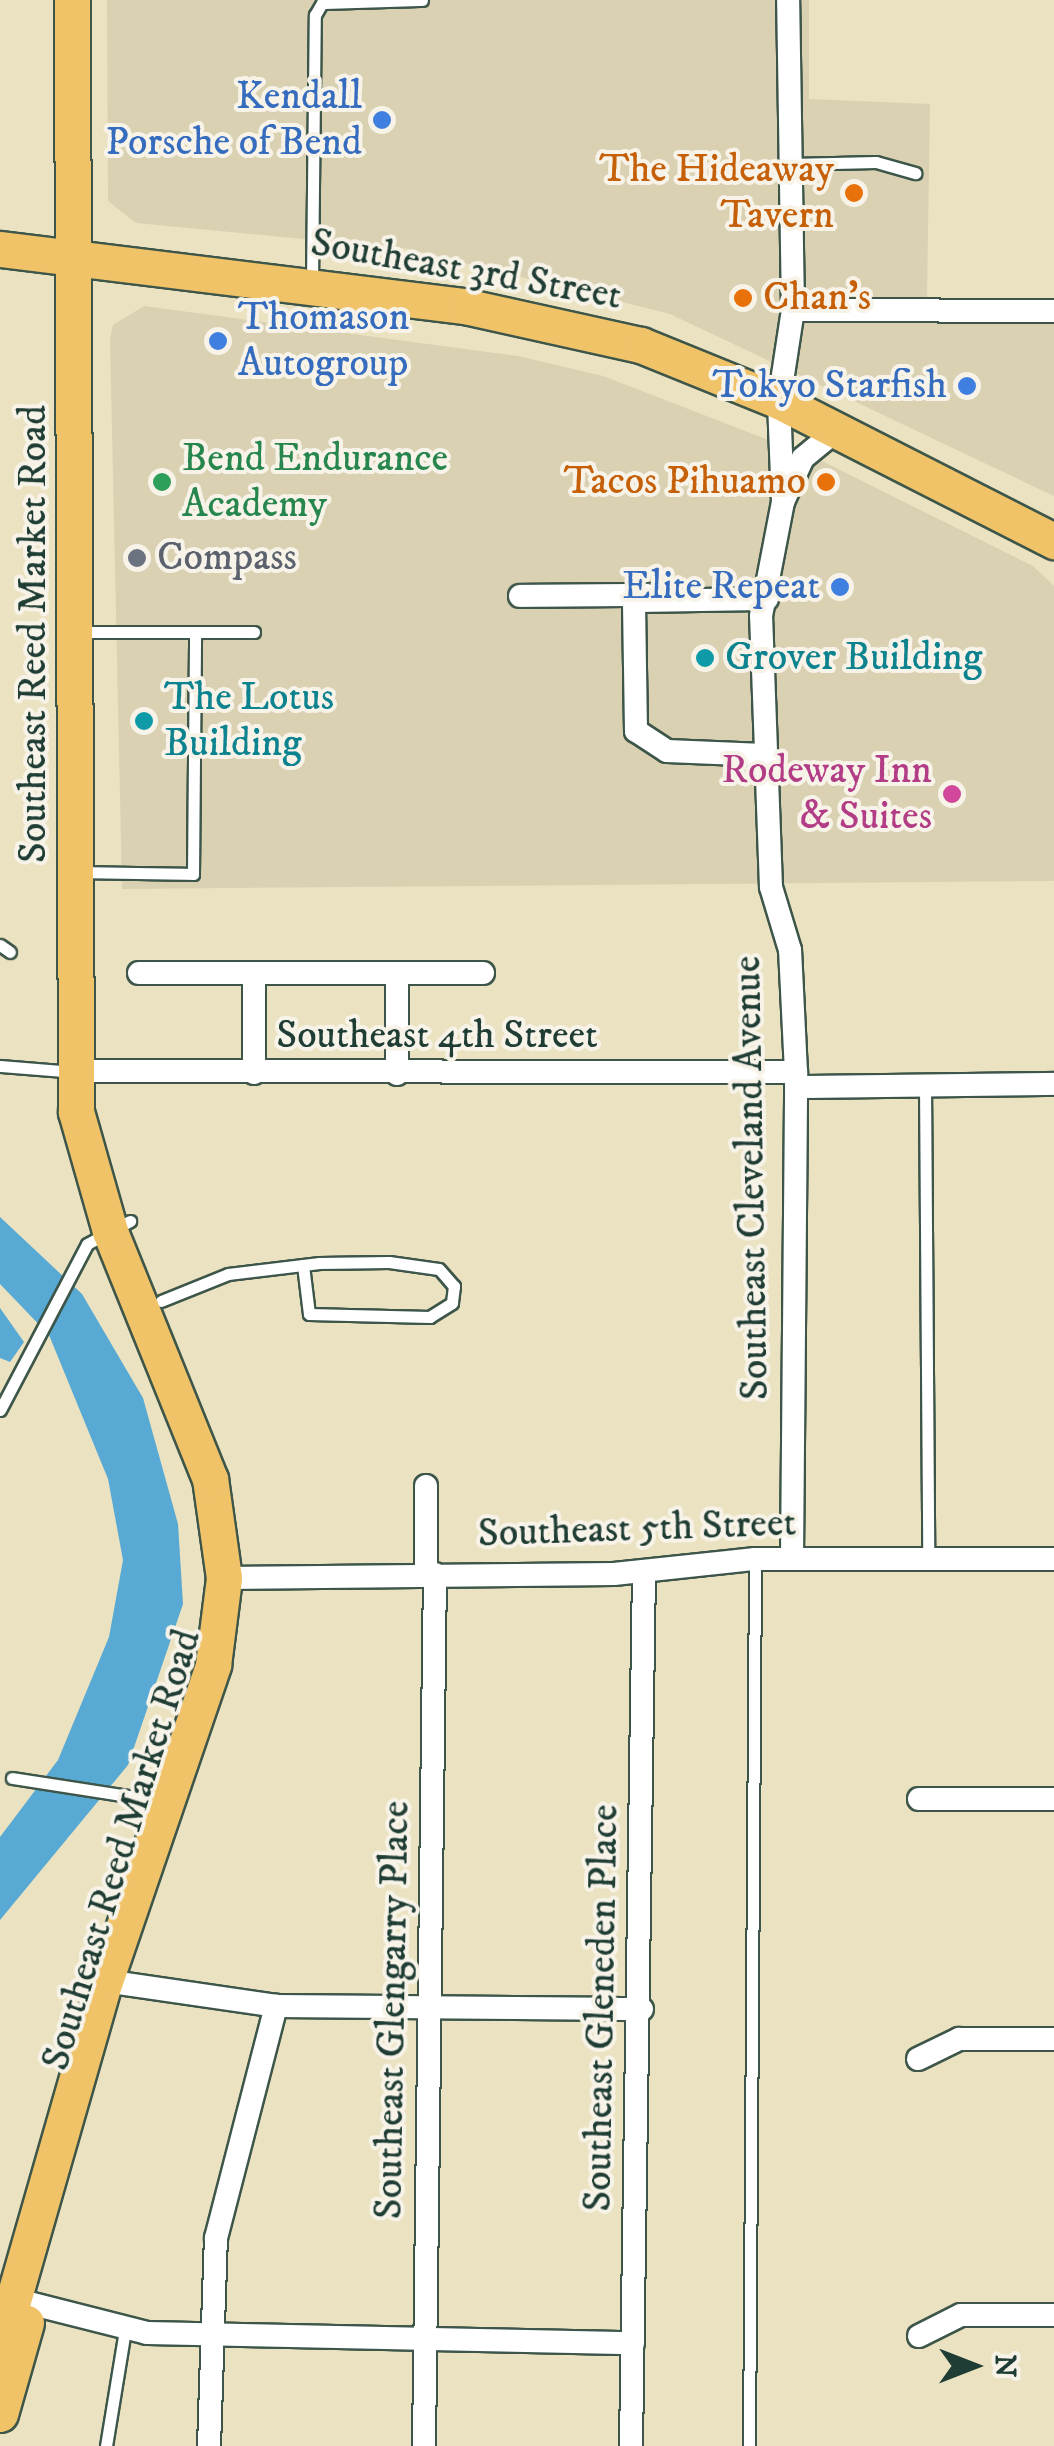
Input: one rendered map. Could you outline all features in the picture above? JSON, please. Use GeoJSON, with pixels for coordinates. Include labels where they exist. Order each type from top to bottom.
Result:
{"type":"FeatureCollection","features":[{"type":"Feature","properties":{"kind":"main road","name":"Southeast Reed Market Road"},"geometry":{"type":"LineString","coordinates":[[72,0],[79,1080],[76,1112],[210,1479],[233,1578]]}},
{"type":"Feature","properties":{"kind":"main road","name":"Southeast 3rd Street"},"geometry":{"type":"LineString","coordinates":[[0,248],[312,284],[554,322],[641,345],[779,401],[1054,540]]}},
{"type":"Feature","properties":{"kind":"main road","name":"Southeast Reed Market Road"},"geometry":{"type":"LineString","coordinates":[[0,2414],[22,2302],[113,1983],[213,1665],[233,1578],[234,1497],[161,1301],[120,1226]]}},
{"type":"Feature","properties":{"kind":"main road","name":"Southeast Reed Market Road"},"geometry":{"type":"LineString","coordinates":[[0,2346],[22,2302]]}},
{"type":"Feature","properties":{"kind":"street","name":"Southeast Cleveland Avenue"},"geometry":{"type":"LineString","coordinates":[[788,0],[793,310],[779,401],[783,502],[767,599],[764,755],[796,1080],[792,1558]]}},
{"type":"Feature","properties":{"kind":"street"},"geometry":{"type":"LineString","coordinates":[[793,310],[1054,311]]}},
{"type":"Feature","properties":{"kind":"street","name":"Southeast Cleveland Avenue"},"geometry":{"type":"LineString","coordinates":[[783,502],[803,458],[837,430]]}},
{"type":"Feature","properties":{"kind":"street"},"geometry":{"type":"LineString","coordinates":[[648,595],[634,601],[636,731],[667,751],[764,755]]}},
{"type":"Feature","properties":{"kind":"street"},"geometry":{"type":"LineString","coordinates":[[520,596],[767,599]]}},
{"type":"Feature","properties":{"kind":"street"},"geometry":{"type":"LineString","coordinates":[[140,973],[483,973]]}},
{"type":"Feature","properties":{"kind":"street"},"geometry":{"type":"LineString","coordinates":[[254,974],[254,1073]]}},
{"type":"Feature","properties":{"kind":"street"},"geometry":{"type":"LineString","coordinates":[[397,975],[397,1074]]}},
{"type":"Feature","properties":{"kind":"street","name":"Southeast 4th Street"},"geometry":{"type":"LineString","coordinates":[[79,1080],[254,1073],[1054,1084]]}},
{"type":"Feature","properties":{"kind":"street","name":"Southeast Glengarry Place"},"geometry":{"type":"LineString","coordinates":[[424,2446],[432,2005],[431,1574],[426,1486]]}},
{"type":"Feature","properties":{"kind":"street","name":"Southeast 5th Street"},"geometry":{"type":"LineString","coordinates":[[233,1578],[644,1572],[755,1558],[1054,1560]]}},
{"type":"Feature","properties":{"kind":"street","name":"Southeast Gleneden Place"},"geometry":{"type":"LineString","coordinates":[[631,2446],[642,2009],[644,1572]]}},
{"type":"Feature","properties":{"kind":"street"},"geometry":{"type":"LineString","coordinates":[[919,1799],[1054,1799]]}},
{"type":"Feature","properties":{"kind":"street"},"geometry":{"type":"LineString","coordinates":[[113,1983],[276,2006],[642,2009]]}},
{"type":"Feature","properties":{"kind":"street"},"geometry":{"type":"LineString","coordinates":[[209,2446],[216,2238],[276,2006]]}},
{"type":"Feature","properties":{"kind":"street"},"geometry":{"type":"LineString","coordinates":[[918,2058],[959,2040],[1054,2039]]}},
{"type":"Feature","properties":{"kind":"street"},"geometry":{"type":"LineString","coordinates":[[22,2302],[125,2330],[633,2343]]}},
{"type":"Feature","properties":{"kind":"street"},"geometry":{"type":"LineString","coordinates":[[919,2336],[961,2315],[1054,2315]]}},
{"type":"Feature","properties":{"kind":"lane"},"geometry":{"type":"LineString","coordinates":[[312,284],[314,15],[322,3],[422,0]]}},
{"type":"Feature","properties":{"kind":"lane"},"geometry":{"type":"LineString","coordinates":[[791,164],[876,162],[915,173]]}},
{"type":"Feature","properties":{"kind":"lane"},"geometry":{"type":"LineString","coordinates":[[76,632],[254,632]]}},
{"type":"Feature","properties":{"kind":"lane"},"geometry":{"type":"LineString","coordinates":[[78,872],[193,874],[195,632]]}},
{"type":"Feature","properties":{"kind":"lane"},"geometry":{"type":"LineString","coordinates":[[0,1066],[79,1080]]}},
{"type":"Feature","properties":{"kind":"lane"},"geometry":{"type":"LineString","coordinates":[[925,1084],[928,1559]]}},
{"type":"Feature","properties":{"kind":"lane"},"geometry":{"type":"LineString","coordinates":[[0,1410],[87,1244],[120,1226]]}},
{"type":"Feature","properties":{"kind":"lane"},"geometry":{"type":"LineString","coordinates":[[161,1301],[228,1274],[303,1265],[439,1269],[454,1286],[452,1303],[430,1317],[309,1314],[303,1265]]}},
{"type":"Feature","properties":{"kind":"lane"},"geometry":{"type":"LineString","coordinates":[[749,2446],[755,1558]]}},
{"type":"Feature","properties":{"kind":"lane"},"geometry":{"type":"LineString","coordinates":[[12,1778],[172,1804]]}},
{"type":"Feature","properties":{"kind":"lane"},"geometry":{"type":"LineString","coordinates":[[106,2446],[125,2330]]}},
{"type":"Feature","properties":{"kind":"shaded area"},"geometry":{"type":"Polygon","coordinates":[[[107,0],[809,0],[809,99],[930,104],[927,298],[1054,299],[1054,496],[670,314],[408,249],[136,223],[108,201],[107,0]]]}},
{"type":"Feature","properties":{"kind":"shaded area"},"geometry":{"type":"Polygon","coordinates":[[[144,306],[518,356],[603,376],[820,460],[1033,566],[1054,586],[1054,881],[122,889],[110,339],[113,325],[144,306]]]}},
{"type":"Feature","properties":{"kind":"water"},"geometry":{"type":"Polygon","coordinates":[[[0,1217],[82,1294],[143,1398],[178,1524],[183,1604],[128,1765],[0,1920],[0,1837],[58,1760],[109,1637],[123,1560],[108,1479],[49,1335],[0,1284],[0,1217]]]}},
{"type":"Feature","properties":{"kind":"water"},"geometry":{"type":"Polygon","coordinates":[[[0,1308],[24,1342],[10,1362],[0,1358],[0,1308]]]}},
{"type":"Feature","properties":{"kind":"place","name":"Kendall Porsche of Bend"},"geometry":{"type":"Point","coordinates":[382,120]}},
{"type":"Feature","properties":{"kind":"place","name":"The Hideaway Tavern"},"geometry":{"type":"Point","coordinates":[854,193]}},
{"type":"Feature","properties":{"kind":"place","name":"Chan's"},"geometry":{"type":"Point","coordinates":[743,298]}},
{"type":"Feature","properties":{"kind":"place","name":"Thomason Autogroup"},"geometry":{"type":"Point","coordinates":[218,341]}},
{"type":"Feature","properties":{"kind":"place","name":"Tokyo Starfish"},"geometry":{"type":"Point","coordinates":[967,386]}},
{"type":"Feature","properties":{"kind":"place","name":"Bend Endurance Academy"},"geometry":{"type":"Point","coordinates":[162,482]}},
{"type":"Feature","properties":{"kind":"place","name":"Tacos Pihuamo"},"geometry":{"type":"Point","coordinates":[826,482]}},
{"type":"Feature","properties":{"kind":"place","name":"Compass"},"geometry":{"type":"Point","coordinates":[137,558]}},
{"type":"Feature","properties":{"kind":"place","name":"Elite Repeat"},"geometry":{"type":"Point","coordinates":[840,587]}},
{"type":"Feature","properties":{"kind":"place","name":"Grover Building"},"geometry":{"type":"Point","coordinates":[705,658]}},
{"type":"Feature","properties":{"kind":"place","name":"The Lotus Building"},"geometry":{"type":"Point","coordinates":[144,721]}},
{"type":"Feature","properties":{"kind":"place","name":"Rodeway Inn & Suites"},"geometry":{"type":"Point","coordinates":[952,794]}}]}
